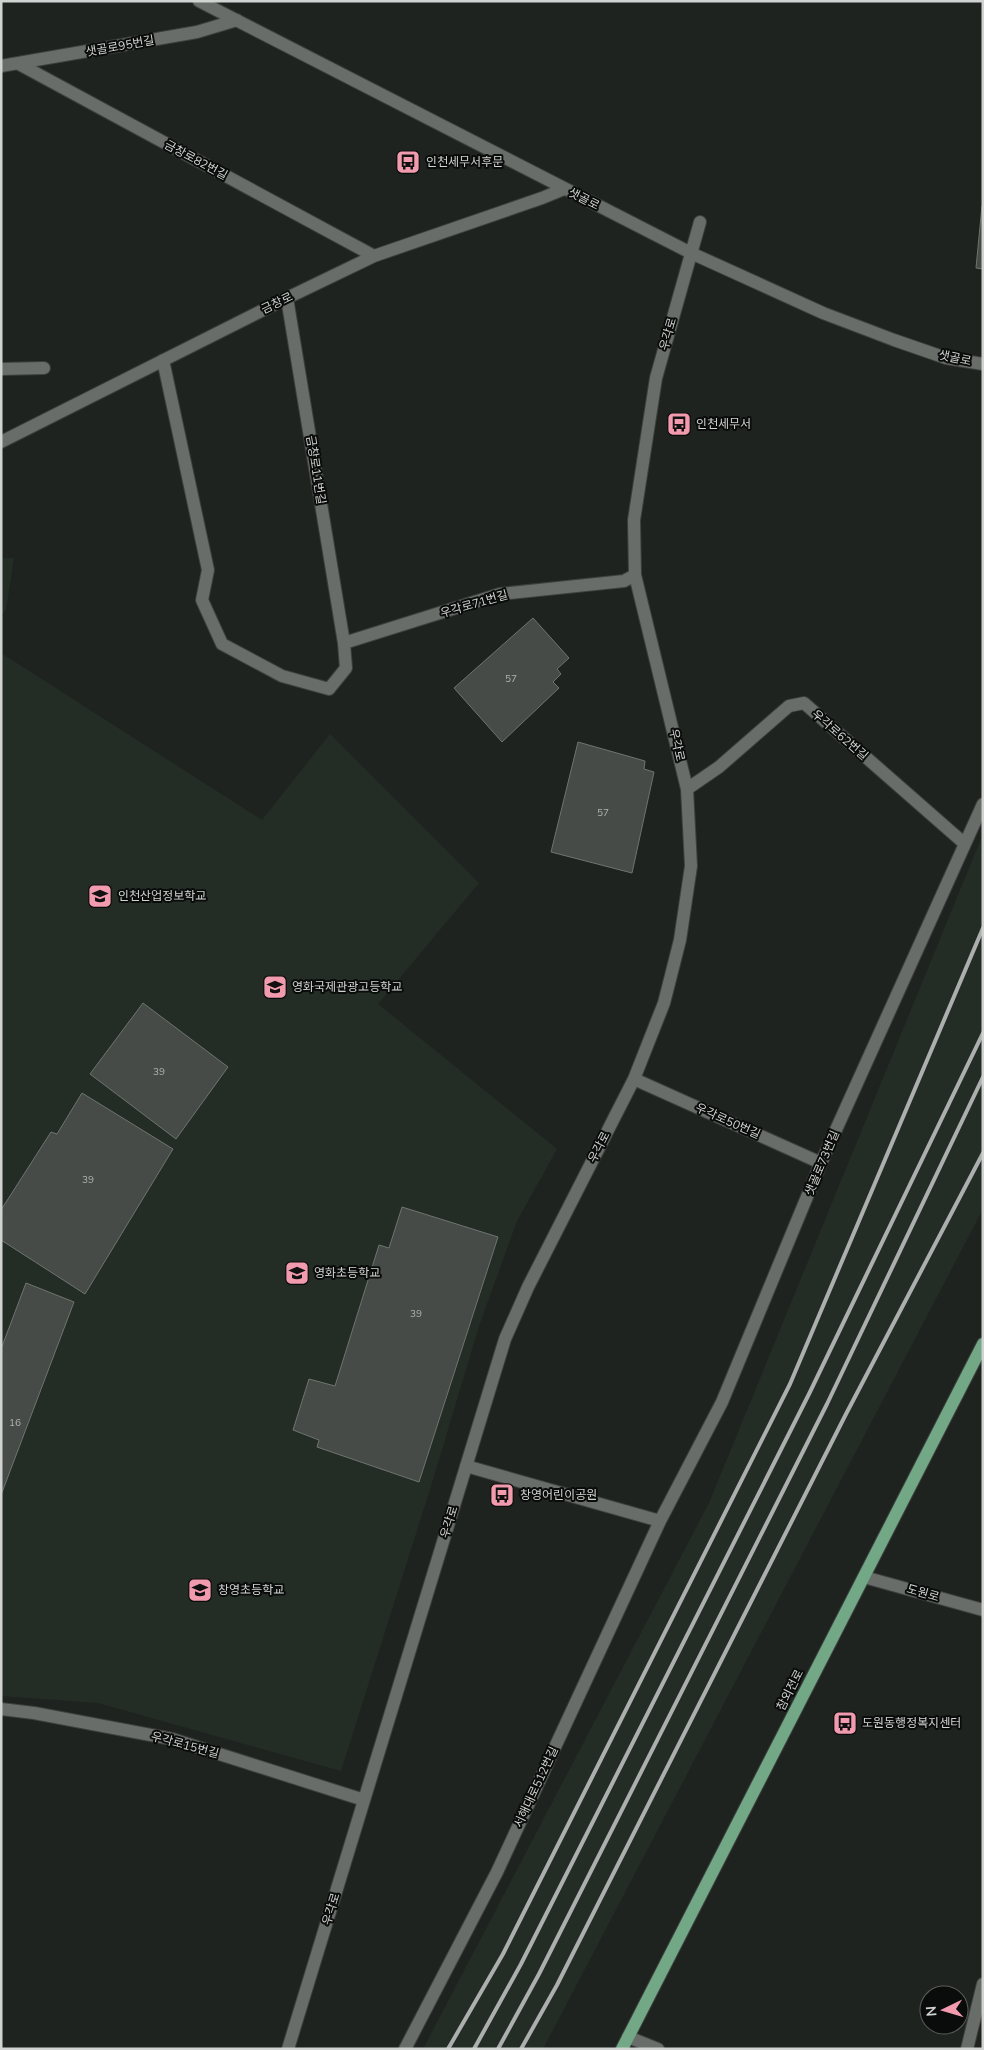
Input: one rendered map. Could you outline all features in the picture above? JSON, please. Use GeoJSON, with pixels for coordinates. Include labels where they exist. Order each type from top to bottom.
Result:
{"type":"FeatureCollection","features":[{"type":"Feature","properties":{"kind":"main road","name":"참외전로"},"geometry":{"type":"LineString","coordinates":[[625,2043],[983,1344]]}},
{"type":"Feature","properties":{"kind":"street","name":"샛골로"},"geometry":{"type":"LineString","coordinates":[[199,1],[691,253],[823,313],[894,340],[946,358],[983,364]]}},
{"type":"Feature","properties":{"kind":"street","name":"샛골로95번길"},"geometry":{"type":"LineString","coordinates":[[1,66],[197,32],[236,20]]}},
{"type":"Feature","properties":{"kind":"street","name":"금창로82번길"},"geometry":{"type":"LineString","coordinates":[[19,64],[374,256]]}},
{"type":"Feature","properties":{"kind":"street","name":"금창로"},"geometry":{"type":"LineString","coordinates":[[1,442],[374,256],[564,189]]}},
{"type":"Feature","properties":{"kind":"street","name":"우각로"},"geometry":{"type":"LineString","coordinates":[[288,2049],[505,1339],[528,1287],[634,1079],[664,1003],[680,940],[690,866],[687,789],[635,575],[634,520],[656,378],[700,222]]}},
{"type":"Feature","properties":{"kind":"street","name":"금창로11번길"},"geometry":{"type":"LineString","coordinates":[[163,360],[208,570],[202,600],[222,644],[282,676],[329,689],[346,668],[344,643],[287,298]]}},
{"type":"Feature","properties":{"kind":"street"},"geometry":{"type":"LineString","coordinates":[[1,369],[44,368]]}},
{"type":"Feature","properties":{"kind":"street","name":"우각로71번길"},"geometry":{"type":"LineString","coordinates":[[344,643],[500,594],[624,581],[635,575]]}},
{"type":"Feature","properties":{"kind":"street","name":"우각로62번길"},"geometry":{"type":"LineString","coordinates":[[687,789],[719,767],[789,706],[804,703],[965,844]]}},
{"type":"Feature","properties":{"kind":"street","name":"샛골로73번길"},"geometry":{"type":"LineString","coordinates":[[660,1521],[722,1402],[821,1163],[983,804]]}},
{"type":"Feature","properties":{"kind":"street","name":"우각로50번길"},"geometry":{"type":"LineString","coordinates":[[634,1079],[821,1163]]}},
{"type":"Feature","properties":{"kind":"street"},"geometry":{"type":"LineString","coordinates":[[466,1466],[660,1521]]}},
{"type":"Feature","properties":{"kind":"street","name":"서해대로512번길"},"geometry":{"type":"LineString","coordinates":[[405,2049],[497,1872],[660,1521]]}},
{"type":"Feature","properties":{"kind":"street","name":"도원로"},"geometry":{"type":"LineString","coordinates":[[864,1577],[983,1610]]}},
{"type":"Feature","properties":{"kind":"street","name":"우각로15번길"},"geometry":{"type":"LineString","coordinates":[[1,1710],[34,1713],[172,1739],[364,1800]]}},
{"type":"Feature","properties":{"kind":"street"},"geometry":{"type":"LineString","coordinates":[[967,2049],[983,1984]]}},
{"type":"Feature","properties":{"kind":"street"},"geometry":{"type":"LineString","coordinates":[[625,2043],[658,2049]]}},
{"type":"Feature","properties":{"kind":"shaded area"},"geometry":{"type":"Polygon","coordinates":[[[1,558],[14,558],[6,610],[1,615],[1,558]]]}},
{"type":"Feature","properties":{"kind":"shaded area"},"geometry":{"type":"Polygon","coordinates":[[[1,653],[262,820],[330,734],[479,883],[378,1004],[557,1149],[517,1221],[479,1326],[432,1483],[341,1771],[98,1703],[1,1696],[1,653]]]}},
{"type":"Feature","properties":{"kind":"shaded area"},"geometry":{"type":"Polygon","coordinates":[[[983,834],[983,1209],[543,2049],[423,2049],[709,1503],[983,834]]]}},
{"type":"Feature","properties":{"kind":"building"},"geometry":{"type":"Polygon","coordinates":[[[983,207],[983,269],[976,268],[983,207]]]}},
{"type":"Feature","properties":{"kind":"building"},"geometry":{"type":"Polygon","coordinates":[[[533,618],[569,658],[557,669],[561,674],[553,682],[559,688],[502,742],[454,688],[533,618]]]}},
{"type":"Feature","properties":{"kind":"building"},"geometry":{"type":"Polygon","coordinates":[[[578,742],[645,761],[644,769],[654,772],[632,873],[551,852],[578,742]]]}},
{"type":"Feature","properties":{"kind":"building"},"geometry":{"type":"Polygon","coordinates":[[[143,1003],[228,1067],[176,1139],[90,1074],[143,1003]]]}},
{"type":"Feature","properties":{"kind":"building"},"geometry":{"type":"Polygon","coordinates":[[[82,1093],[173,1149],[85,1294],[1,1240],[1,1210],[51,1132],[57,1134],[82,1093]]]}},
{"type":"Feature","properties":{"kind":"building"},"geometry":{"type":"Polygon","coordinates":[[[402,1207],[498,1237],[419,1482],[317,1447],[319,1440],[293,1430],[309,1379],[335,1386],[379,1245],[389,1248],[402,1207]]]}},
{"type":"Feature","properties":{"kind":"building"},"geometry":{"type":"Polygon","coordinates":[[[26,1283],[74,1302],[1,1495],[1,1349],[26,1283]]]}},
{"type":"Feature","properties":{"kind":"railway"},"geometry":{"type":"LineString","coordinates":[[448,2049],[503,1954],[790,1384],[983,928]]}},
{"type":"Feature","properties":{"kind":"railway"},"geometry":{"type":"LineString","coordinates":[[474,2049],[521,1964],[809,1394],[983,1033]]}},
{"type":"Feature","properties":{"kind":"railway"},"geometry":{"type":"LineString","coordinates":[[498,2049],[539,1974],[827,1404],[983,1077]]}},
{"type":"Feature","properties":{"kind":"railway"},"geometry":{"type":"LineString","coordinates":[[521,2049],[557,1985],[846,1414],[983,1153]]}},
{"type":"Feature","properties":{"kind":"place","name":"인천세무서후문"},"geometry":{"type":"Point","coordinates":[408,162]}},
{"type":"Feature","properties":{"kind":"place","name":"인천세무서"},"geometry":{"type":"Point","coordinates":[679,424]}},
{"type":"Feature","properties":{"kind":"place","name":"인천산업정보학교"},"geometry":{"type":"Point","coordinates":[100,896]}},
{"type":"Feature","properties":{"kind":"place","name":"영화국제관광고등학교"},"geometry":{"type":"Point","coordinates":[275,987]}},
{"type":"Feature","properties":{"kind":"place","name":"영화초등학교"},"geometry":{"type":"Point","coordinates":[297,1273]}},
{"type":"Feature","properties":{"kind":"place","name":"창영어린이공원"},"geometry":{"type":"Point","coordinates":[502,1495]}},
{"type":"Feature","properties":{"kind":"place","name":"창영초등학교"},"geometry":{"type":"Point","coordinates":[200,1590]}},
{"type":"Feature","properties":{"kind":"place","name":"도원동행정복지센터"},"geometry":{"type":"Point","coordinates":[845,1723]}}]}
